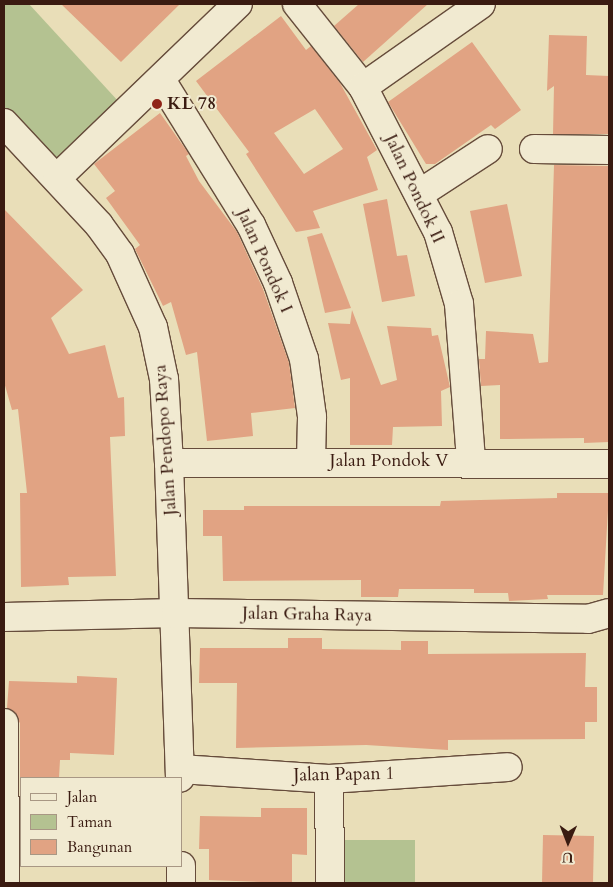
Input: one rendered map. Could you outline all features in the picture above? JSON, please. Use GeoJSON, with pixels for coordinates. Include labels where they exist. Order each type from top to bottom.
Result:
{"type":"FeatureCollection","features":[{"type":"Feature","properties":{"kind":"street"},"geometry":{"type":"LineString","coordinates":[[57,178],[238,4]]}},
{"type":"Feature","properties":{"kind":"street","name":"Jalan Pondok II"},"geometry":{"type":"LineString","coordinates":[[297,4],[364,87],[438,232],[459,304],[471,461]]}},
{"type":"Feature","properties":{"kind":"street"},"geometry":{"type":"LineString","coordinates":[[364,87],[481,4]]}},
{"type":"Feature","properties":{"kind":"street","name":"Jalan Pondok I"},"geometry":{"type":"LineString","coordinates":[[161,80],[251,225],[278,283],[304,359],[312,417],[312,462]]}},
{"type":"Feature","properties":{"kind":"street","name":"Jalan Pendopo Raya"},"geometry":{"type":"LineString","coordinates":[[4,123],[57,178],[120,254],[153,326],[164,379],[176,613],[180,774]]}},
{"type":"Feature","properties":{"kind":"street"},"geometry":{"type":"LineString","coordinates":[[419,194],[488,148]]}},
{"type":"Feature","properties":{"kind":"street"},"geometry":{"type":"LineString","coordinates":[[534,149],[609,150]]}},
{"type":"Feature","properties":{"kind":"street","name":"Jalan Pondok V"},"geometry":{"type":"LineString","coordinates":[[169,463],[471,461],[609,464]]}},
{"type":"Feature","properties":{"kind":"street","name":"Jalan Graha Raya"},"geometry":{"type":"LineString","coordinates":[[4,618],[176,613],[588,619],[609,613]]}},
{"type":"Feature","properties":{"kind":"street"},"geometry":{"type":"LineString","coordinates":[[4,723],[4,883]]}},
{"type":"Feature","properties":{"kind":"street","name":"Jalan Papan 1"},"geometry":{"type":"LineString","coordinates":[[180,774],[329,779],[508,767]]}},
{"type":"Feature","properties":{"kind":"street"},"geometry":{"type":"LineString","coordinates":[[329,779],[330,883]]}},
{"type":"Feature","properties":{"kind":"street"},"geometry":{"type":"LineString","coordinates":[[181,867],[181,883]]}},
{"type":"Feature","properties":{"kind":"green space"},"geometry":{"type":"Polygon","coordinates":[[[4,4],[29,4],[119,102],[54,160],[4,109],[4,4]]]}},
{"type":"Feature","properties":{"kind":"green space"},"geometry":{"type":"Polygon","coordinates":[[[338,840],[415,840],[415,883],[338,883],[338,840]]]}},
{"type":"Feature","properties":{"kind":"building"},"geometry":{"type":"Polygon","coordinates":[[[61,4],[180,4],[121,62],[61,4]]]}},
{"type":"Feature","properties":{"kind":"building"},"geometry":{"type":"Polygon","coordinates":[[[359,4],[428,4],[363,62],[334,26],[359,4]]]}},
{"type":"Feature","properties":{"kind":"building"},"geometry":{"type":"Polygon","coordinates":[[[281,16],[306,50],[311,46],[340,83],[377,150],[367,157],[378,190],[313,211],[320,228],[296,232],[246,154],[249,152],[196,81],[281,16]],[[315,109],[274,133],[304,174],[343,149],[315,109]]]}},
{"type":"Feature","properties":{"kind":"building"},"geometry":{"type":"Polygon","coordinates":[[[549,35],[587,36],[586,75],[609,76],[609,134],[553,134],[554,86],[547,91],[549,35]]]}},
{"type":"Feature","properties":{"kind":"building"},"geometry":{"type":"Polygon","coordinates":[[[472,42],[521,110],[495,129],[491,125],[435,164],[426,164],[388,102],[472,42]]]}},
{"type":"Feature","properties":{"kind":"building"},"geometry":{"type":"Polygon","coordinates":[[[160,113],[189,154],[186,156],[199,181],[237,232],[263,289],[289,363],[295,408],[251,413],[253,436],[207,441],[197,352],[186,355],[171,302],[163,306],[135,249],[140,245],[106,198],[115,191],[94,164],[160,113]]]}},
{"type":"Feature","properties":{"kind":"building"},"geometry":{"type":"Polygon","coordinates":[[[554,165],[609,166],[609,442],[584,443],[584,438],[500,439],[500,385],[481,386],[479,359],[485,359],[486,331],[533,334],[539,363],[548,362],[554,165]]]}},
{"type":"Feature","properties":{"kind":"building"},"geometry":{"type":"Polygon","coordinates":[[[387,199],[397,256],[407,255],[415,296],[382,302],[363,204],[387,199]]]}},
{"type":"Feature","properties":{"kind":"building"},"geometry":{"type":"Polygon","coordinates":[[[507,204],[522,276],[485,283],[470,211],[507,204]]]}},
{"type":"Feature","properties":{"kind":"building"},"geometry":{"type":"Polygon","coordinates":[[[4,209],[83,290],[51,318],[69,354],[105,345],[118,398],[124,397],[125,436],[110,437],[116,576],[68,577],[69,585],[21,587],[20,493],[27,493],[18,409],[12,410],[4,382],[4,209]]]}},
{"type":"Feature","properties":{"kind":"building"},"geometry":{"type":"Polygon","coordinates":[[[322,233],[351,308],[325,313],[307,237],[322,233]]]}},
{"type":"Feature","properties":{"kind":"building"},"geometry":{"type":"Polygon","coordinates":[[[352,310],[381,385],[397,380],[387,326],[431,328],[432,336],[438,335],[450,387],[441,391],[442,426],[393,427],[392,445],[350,445],[350,378],[341,380],[328,323],[350,324],[352,310]]]}},
{"type":"Feature","properties":{"kind":"building"},"geometry":{"type":"Polygon","coordinates":[[[557,493],[609,493],[603,595],[547,595],[548,599],[509,601],[508,593],[474,593],[474,589],[399,589],[398,597],[361,597],[361,580],[223,581],[222,536],[203,536],[203,510],[244,510],[244,506],[440,506],[441,501],[557,498],[557,493]]]}},
{"type":"Feature","properties":{"kind":"building"},"geometry":{"type":"Polygon","coordinates":[[[288,638],[322,638],[322,649],[401,650],[401,641],[428,641],[428,654],[586,653],[585,687],[597,687],[597,722],[585,722],[585,739],[448,740],[448,750],[366,745],[236,748],[237,683],[199,683],[200,648],[288,648],[288,638]]]}},
{"type":"Feature","properties":{"kind":"building"},"geometry":{"type":"Polygon","coordinates":[[[77,676],[117,678],[114,755],[70,753],[70,760],[60,760],[59,777],[20,777],[20,723],[7,708],[9,681],[77,683],[77,676]]]}},
{"type":"Feature","properties":{"kind":"building"},"geometry":{"type":"Polygon","coordinates":[[[261,808],[307,808],[307,855],[292,854],[292,883],[209,880],[209,849],[199,849],[200,816],[261,817],[261,808]]]}},
{"type":"Feature","properties":{"kind":"building"},"geometry":{"type":"Polygon","coordinates":[[[543,835],[594,836],[593,883],[542,883],[543,835]]]}},
{"type":"Feature","properties":{"kind":"place","name":"KL 78"},"geometry":{"type":"Point","coordinates":[157,104]}}]}
